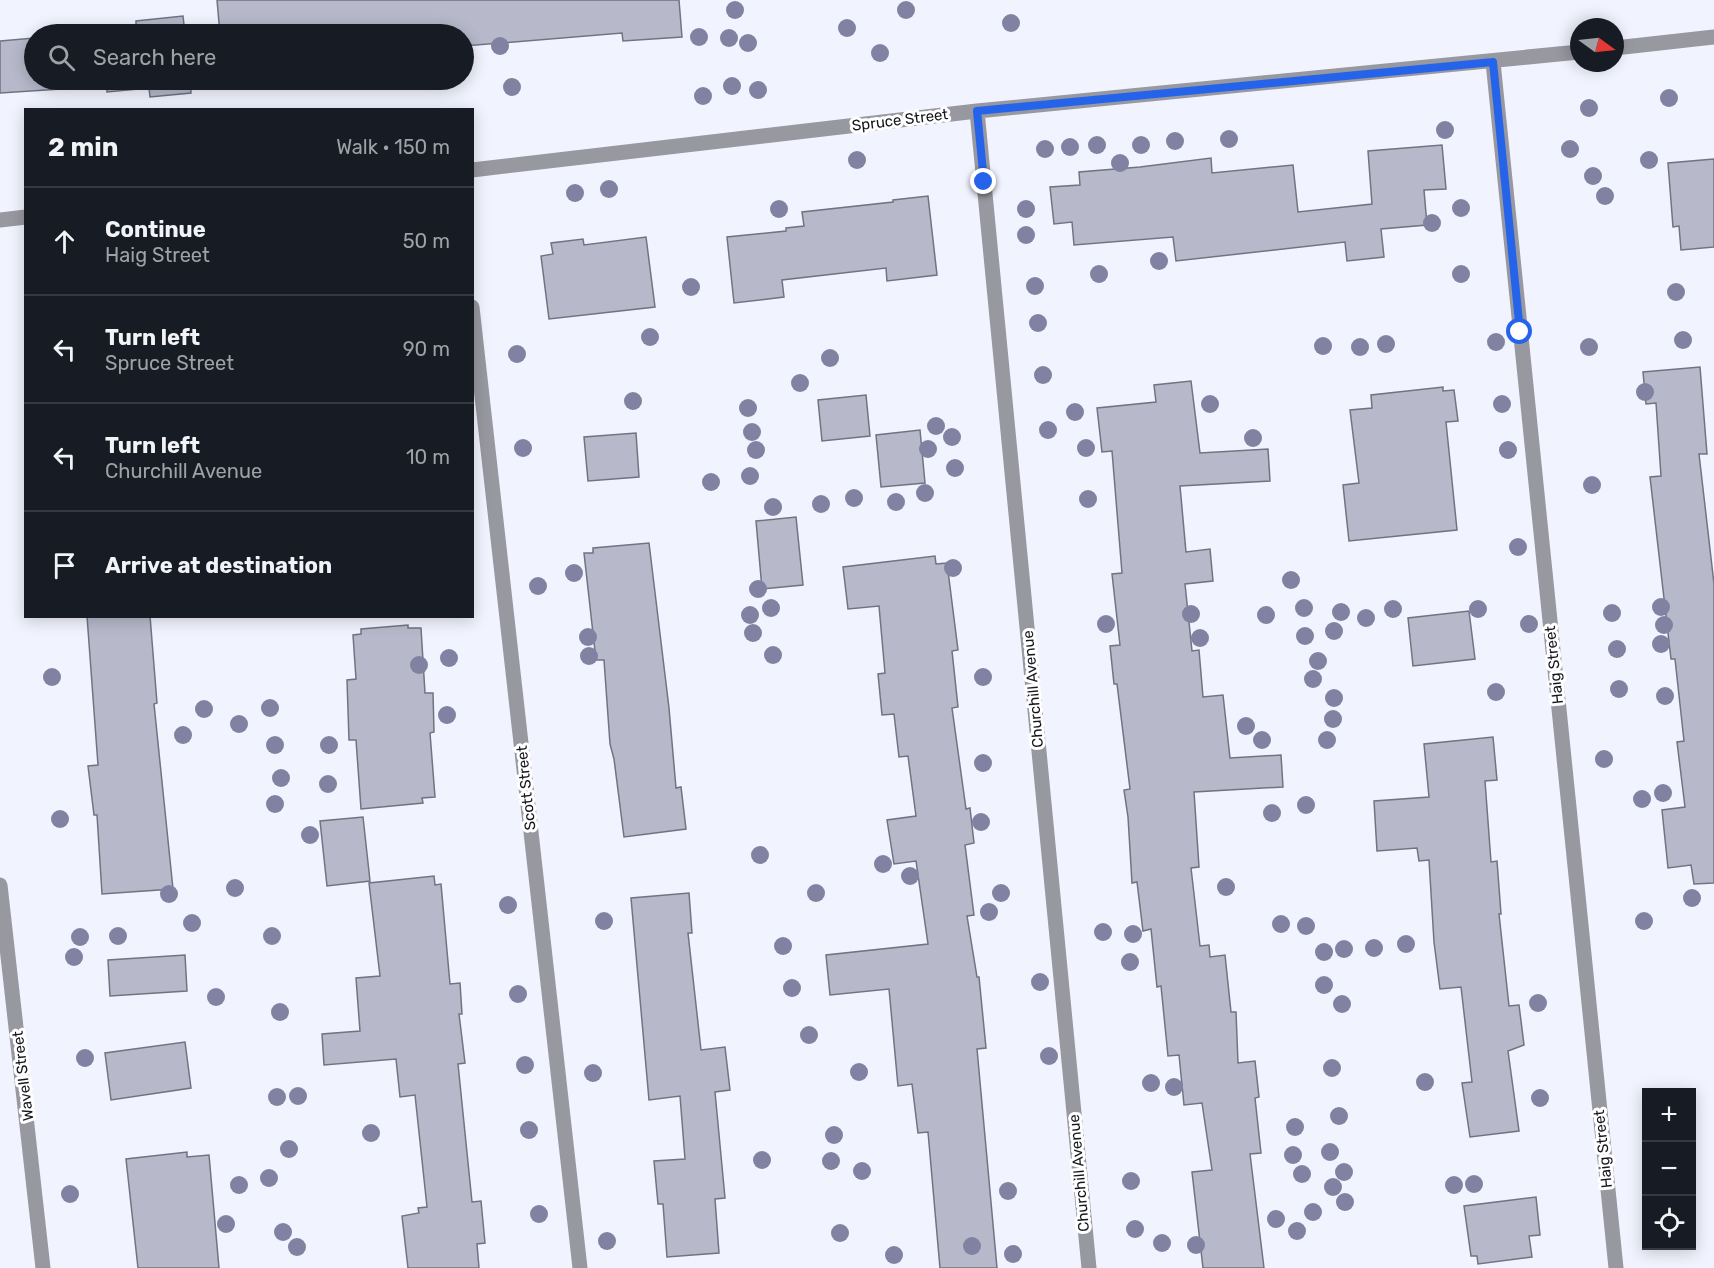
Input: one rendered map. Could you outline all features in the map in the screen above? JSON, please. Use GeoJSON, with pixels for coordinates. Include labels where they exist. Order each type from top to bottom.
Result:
{"type":"FeatureCollection","features":[{"type":"Feature","properties":{"kind":"street"},"geometry":{"type":"LineString","coordinates":[[1624,47],[1714,37]]}},
{"type":"Feature","properties":{"kind":"street","name":"Spruce Street"},"geometry":{"type":"LineString","coordinates":[[474,170],[977,111],[1570,53]]}},
{"type":"Feature","properties":{"kind":"street","name":"Haig Street"},"geometry":{"type":"LineString","coordinates":[[1493,62],[1616,1268]]}},
{"type":"Feature","properties":{"kind":"street","name":"Churchill Avenue"},"geometry":{"type":"LineString","coordinates":[[977,111],[1089,1268]]}},
{"type":"Feature","properties":{"kind":"street"},"geometry":{"type":"LineString","coordinates":[[0,220],[24,217]]}},
{"type":"Feature","properties":{"kind":"street","name":"Scott Street"},"geometry":{"type":"LineString","coordinates":[[474,325],[580,1268]]}},
{"type":"Feature","properties":{"kind":"street","name":"Wavell Street"},"geometry":{"type":"LineString","coordinates":[[0,885],[43,1268]]}},
{"type":"Feature","properties":{"kind":"building"},"geometry":{"type":"Polygon","coordinates":[[[217,0],[679,0],[682,37],[623,41],[622,33],[474,45],[474,24],[219,24],[217,0]]]}},
{"type":"Feature","properties":{"kind":"building"},"geometry":{"type":"Polygon","coordinates":[[[183,16],[184,24],[136,24],[136,21],[183,16]]]}},
{"type":"Feature","properties":{"kind":"building"},"geometry":{"type":"Polygon","coordinates":[[[24,39],[24,90],[46,90],[0,93],[0,41],[24,39]]]}},
{"type":"Feature","properties":{"kind":"building"},"geometry":{"type":"Polygon","coordinates":[[[149,90],[191,90],[191,93],[150,97],[149,90]]]}},
{"type":"Feature","properties":{"kind":"building"},"geometry":{"type":"Polygon","coordinates":[[[1442,145],[1446,189],[1424,190],[1427,225],[1381,229],[1384,257],[1347,261],[1345,242],[1176,261],[1173,237],[1074,245],[1072,222],[1054,224],[1050,187],[1080,185],[1079,172],[1211,158],[1212,173],[1293,165],[1298,212],[1372,204],[1368,151],[1442,145]]]}},
{"type":"Feature","properties":{"kind":"building"},"geometry":{"type":"Polygon","coordinates":[[[1714,159],[1714,247],[1681,250],[1679,226],[1673,227],[1668,163],[1714,159]]]}},
{"type":"Feature","properties":{"kind":"building"},"geometry":{"type":"Polygon","coordinates":[[[928,196],[937,275],[887,281],[886,268],[782,280],[784,297],[734,303],[727,237],[786,231],[786,228],[804,226],[802,212],[928,196]]]}},
{"type":"Feature","properties":{"kind":"building"},"geometry":{"type":"Polygon","coordinates":[[[646,237],[655,307],[549,319],[541,256],[553,254],[551,243],[583,239],[584,245],[646,237]]]}},
{"type":"Feature","properties":{"kind":"building"},"geometry":{"type":"Polygon","coordinates":[[[1700,367],[1707,454],[1699,454],[1714,584],[1714,883],[1694,884],[1691,865],[1668,868],[1662,810],[1685,807],[1677,742],[1684,741],[1675,659],[1671,659],[1650,477],[1661,476],[1656,403],[1646,404],[1643,372],[1700,367]]]}},
{"type":"Feature","properties":{"kind":"building"},"geometry":{"type":"Polygon","coordinates":[[[1191,381],[1200,453],[1268,449],[1270,481],[1180,486],[1186,552],[1210,549],[1213,581],[1185,584],[1192,651],[1199,650],[1203,697],[1223,695],[1230,758],[1281,755],[1283,787],[1194,792],[1199,867],[1191,868],[1200,946],[1209,945],[1210,957],[1225,955],[1231,1012],[1236,1012],[1238,1063],[1255,1061],[1259,1097],[1255,1098],[1261,1153],[1250,1154],[1264,1268],[1203,1268],[1192,1172],[1212,1170],[1202,1103],[1184,1105],[1179,1055],[1168,1056],[1161,986],[1157,987],[1151,929],[1143,931],[1137,882],[1132,883],[1124,790],[1130,789],[1110,646],[1120,645],[1112,574],[1122,573],[1112,451],[1102,452],[1097,408],[1156,402],[1154,385],[1191,381]]]}},
{"type":"Feature","properties":{"kind":"building"},"geometry":{"type":"Polygon","coordinates":[[[1443,387],[1443,391],[1454,390],[1458,421],[1446,422],[1457,530],[1349,541],[1343,485],[1359,483],[1350,410],[1372,408],[1371,395],[1443,387]]]}},
{"type":"Feature","properties":{"kind":"building"},"geometry":{"type":"Polygon","coordinates":[[[866,395],[870,436],[822,441],[818,400],[866,395]]]}},
{"type":"Feature","properties":{"kind":"building"},"geometry":{"type":"Polygon","coordinates":[[[920,430],[925,483],[881,487],[876,435],[920,430]]]}},
{"type":"Feature","properties":{"kind":"building"},"geometry":{"type":"Polygon","coordinates":[[[636,433],[639,477],[588,481],[584,437],[636,433]]]}},
{"type":"Feature","properties":{"kind":"building"},"geometry":{"type":"Polygon","coordinates":[[[796,517],[803,585],[762,589],[756,521],[796,517]]]}},
{"type":"Feature","properties":{"kind":"building"},"geometry":{"type":"Polygon","coordinates":[[[649,543],[669,708],[676,788],[681,787],[686,829],[624,837],[610,744],[604,660],[596,660],[584,553],[593,553],[593,548],[649,543]]]}},
{"type":"Feature","properties":{"kind":"building"},"geometry":{"type":"Polygon","coordinates":[[[935,556],[936,564],[947,563],[958,650],[952,651],[958,707],[952,708],[966,809],[970,808],[974,843],[965,845],[974,915],[967,916],[977,977],[979,977],[986,1048],[977,1049],[997,1268],[940,1268],[928,1132],[918,1133],[912,1084],[898,1086],[889,989],[830,995],[826,955],[928,944],[916,861],[894,864],[887,820],[916,816],[908,756],[899,757],[894,714],[882,715],[878,674],[885,673],[879,606],[848,609],[843,567],[935,556]]]}},
{"type":"Feature","properties":{"kind":"building"},"geometry":{"type":"Polygon","coordinates":[[[1469,611],[1475,659],[1413,666],[1408,618],[1469,611]]]}},
{"type":"Feature","properties":{"kind":"building"},"geometry":{"type":"Polygon","coordinates":[[[87,618],[150,618],[157,703],[154,704],[173,889],[102,894],[97,815],[94,815],[88,766],[98,765],[87,618]]]}},
{"type":"Feature","properties":{"kind":"building"},"geometry":{"type":"Polygon","coordinates":[[[408,625],[408,628],[421,628],[425,693],[433,693],[434,732],[430,733],[435,797],[422,798],[423,803],[361,809],[356,740],[349,740],[347,680],[356,679],[353,635],[361,634],[361,629],[408,625]]]}},
{"type":"Feature","properties":{"kind":"building"},"geometry":{"type":"Polygon","coordinates":[[[1493,737],[1497,780],[1485,781],[1491,862],[1497,861],[1501,914],[1499,914],[1509,1006],[1519,1005],[1524,1045],[1508,1051],[1519,1131],[1470,1137],[1462,1083],[1472,1082],[1461,987],[1440,989],[1434,942],[1429,860],[1419,861],[1417,848],[1377,851],[1374,801],[1429,797],[1424,744],[1493,737]]]}},
{"type":"Feature","properties":{"kind":"building"},"geometry":{"type":"Polygon","coordinates":[[[363,817],[370,881],[327,886],[320,821],[363,817]]]}},
{"type":"Feature","properties":{"kind":"building"},"geometry":{"type":"Polygon","coordinates":[[[434,876],[435,885],[441,884],[450,984],[460,983],[462,1014],[459,1014],[465,1063],[458,1064],[472,1202],[481,1201],[485,1243],[477,1244],[479,1268],[408,1268],[402,1216],[419,1213],[418,1208],[427,1207],[415,1095],[400,1097],[396,1059],[324,1065],[322,1034],[360,1031],[356,978],[380,976],[369,883],[434,876]]]}},
{"type":"Feature","properties":{"kind":"building"},"geometry":{"type":"Polygon","coordinates":[[[689,893],[692,933],[688,933],[701,1050],[725,1047],[730,1090],[715,1092],[725,1198],[715,1199],[719,1253],[667,1257],[663,1204],[658,1204],[654,1161],[685,1159],[680,1096],[649,1100],[631,898],[689,893]]]}},
{"type":"Feature","properties":{"kind":"building"},"geometry":{"type":"Polygon","coordinates":[[[185,955],[187,991],[110,996],[108,960],[185,955]]]}},
{"type":"Feature","properties":{"kind":"building"},"geometry":{"type":"Polygon","coordinates":[[[185,1042],[191,1088],[111,1100],[105,1053],[185,1042]]]}},
{"type":"Feature","properties":{"kind":"building"},"geometry":{"type":"Polygon","coordinates":[[[187,1152],[187,1157],[209,1155],[219,1268],[138,1268],[126,1159],[187,1152]]]}},
{"type":"Feature","properties":{"kind":"building"},"geometry":{"type":"Polygon","coordinates":[[[1536,1197],[1540,1235],[1529,1236],[1532,1257],[1478,1264],[1477,1256],[1471,1256],[1464,1206],[1536,1197]]]}},
{"type":"Feature","properties":{"kind":"route"},"geometry":{"type":"LineString","coordinates":[[984,182],[977,111],[1493,62],[1520,332]]}}]}
